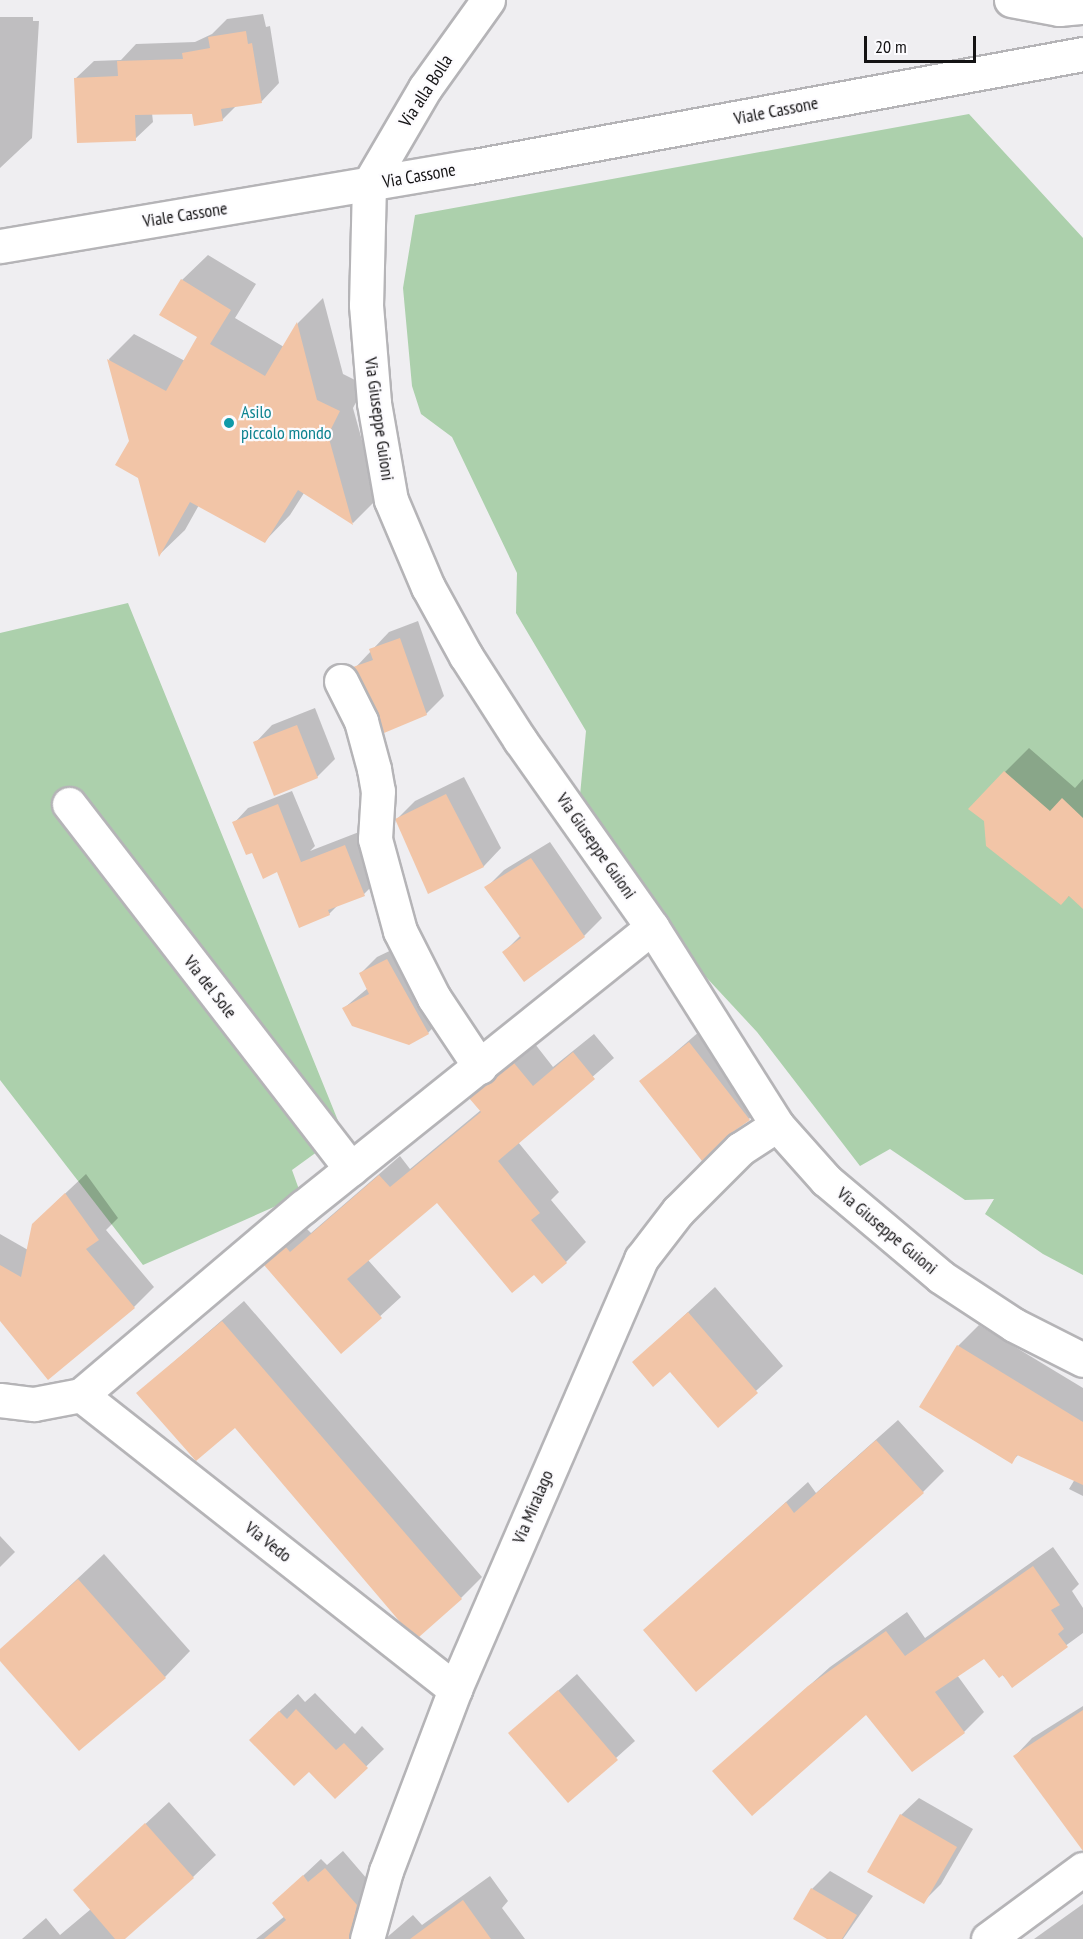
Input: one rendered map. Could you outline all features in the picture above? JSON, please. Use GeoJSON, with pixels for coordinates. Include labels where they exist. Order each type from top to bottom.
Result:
{"type":"FeatureCollection","features":[{"type":"Feature","properties":{"kind":"street","name":"Via alla Bolla"},"geometry":{"type":"LineString","coordinates":[[369,184],[425,88],[488,0]]}},
{"type":"Feature","properties":{"kind":"street"},"geometry":{"type":"LineString","coordinates":[[1011,0],[1059,9],[1083,7]]}},
{"type":"Feature","properties":{"kind":"street","name":"Viale Cassone"},"geometry":{"type":"LineString","coordinates":[[469,167],[1083,54]]}},
{"type":"Feature","properties":{"kind":"street","name":"Via Cassone"},"geometry":{"type":"LineString","coordinates":[[369,184],[469,167]]}},
{"type":"Feature","properties":{"kind":"street","name":"Viale Cassone"},"geometry":{"type":"LineString","coordinates":[[0,246],[369,184]]}},
{"type":"Feature","properties":{"kind":"street","name":"Via Giuseppe Guioni"},"geometry":{"type":"LineString","coordinates":[[369,184],[366,304],[374,403],[391,500],[428,587],[466,656],[652,927],[777,1125],[826,1180],[941,1277],[1014,1325],[1083,1360]]}},
{"type":"Feature","properties":{"kind":"street"},"geometry":{"type":"LineString","coordinates":[[340,681],[361,721],[374,769],[378,791],[375,839],[400,932],[434,998],[480,1068]]}},
{"type":"Feature","properties":{"kind":"street","name":"Via del Sole"},"geometry":{"type":"LineString","coordinates":[[69,804],[351,1169]]}},
{"type":"Feature","properties":{"kind":"street"},"geometry":{"type":"LineString","coordinates":[[0,1400],[34,1404],[81,1395],[351,1169],[480,1068],[652,927]]}},
{"type":"Feature","properties":{"kind":"street","name":"Via Miralago"},"geometry":{"type":"LineString","coordinates":[[367,1939],[386,1871],[454,1689],[641,1259],[678,1211],[740,1149],[777,1125]]}},
{"type":"Feature","properties":{"kind":"street","name":"Via Vedo"},"geometry":{"type":"LineString","coordinates":[[81,1395],[454,1689]]}},
{"type":"Feature","properties":{"kind":"street"},"geometry":{"type":"LineString","coordinates":[[988,1939],[1083,1869]]}},
{"type":"Feature","properties":{"kind":"green space"},"geometry":{"type":"Polygon","coordinates":[[[969,114],[1083,238],[1083,1275],[1043,1254],[985,1214],[994,1199],[965,1200],[890,1149],[860,1166],[757,1032],[679,948],[578,817],[586,731],[516,613],[517,573],[452,437],[421,414],[412,386],[403,288],[415,215],[969,114]]]}},
{"type":"Feature","properties":{"kind":"green space"},"geometry":{"type":"Polygon","coordinates":[[[128,603],[343,1133],[292,1170],[301,1195],[143,1265],[0,1080],[0,633],[128,603]]]}},
{"type":"Feature","properties":{"kind":"building"},"geometry":{"type":"Polygon","coordinates":[[[246,31],[248,44],[252,43],[262,103],[221,109],[223,121],[194,126],[192,114],[135,115],[136,141],[77,143],[74,78],[118,76],[117,61],[183,59],[182,53],[210,48],[208,37],[246,31]]]}},
{"type":"Feature","properties":{"kind":"building","name":"Asilo piccolo mondo"},"geometry":{"type":"Polygon","coordinates":[[[181,279],[231,310],[210,344],[265,376],[297,322],[317,400],[340,411],[328,435],[353,525],[298,490],[265,543],[190,502],[159,557],[138,478],[115,465],[129,441],[107,359],[166,391],[197,337],[159,315],[181,279]]]}},
{"type":"Feature","properties":{"kind":"building"},"geometry":{"type":"Polygon","coordinates":[[[400,638],[427,715],[384,733],[378,713],[353,667],[373,660],[369,649],[400,638]]]}},
{"type":"Feature","properties":{"kind":"building"},"geometry":{"type":"Polygon","coordinates":[[[297,725],[318,778],[274,796],[253,742],[297,725]]]}},
{"type":"Feature","properties":{"kind":"building"},"geometry":{"type":"Polygon","coordinates":[[[1004,771],[1050,811],[1062,798],[1083,818],[1083,909],[1069,896],[1061,905],[986,846],[984,821],[968,809],[1004,771]]]}},
{"type":"Feature","properties":{"kind":"building"},"geometry":{"type":"Polygon","coordinates":[[[446,794],[484,867],[428,894],[395,819],[446,794]]]}},
{"type":"Feature","properties":{"kind":"building"},"geometry":{"type":"Polygon","coordinates":[[[278,804],[301,862],[296,864],[345,845],[365,896],[328,910],[330,915],[299,928],[277,872],[263,879],[252,853],[246,855],[232,822],[278,804]]]}},
{"type":"Feature","properties":{"kind":"building"},"geometry":{"type":"Polygon","coordinates":[[[531,858],[585,937],[524,982],[502,952],[521,938],[484,887],[531,858]]]}},
{"type":"Feature","properties":{"kind":"building"},"geometry":{"type":"Polygon","coordinates":[[[387,959],[429,1034],[409,1045],[352,1026],[342,1008],[369,994],[359,973],[387,959]]]}},
{"type":"Feature","properties":{"kind":"building"},"geometry":{"type":"Polygon","coordinates":[[[689,1042],[750,1120],[727,1136],[702,1161],[639,1081],[689,1042]]]}},
{"type":"Feature","properties":{"kind":"building"},"geometry":{"type":"Polygon","coordinates":[[[573,1052],[595,1079],[498,1161],[540,1213],[531,1220],[567,1263],[542,1284],[534,1275],[512,1293],[437,1203],[347,1279],[382,1318],[341,1354],[264,1265],[285,1246],[290,1252],[379,1175],[390,1187],[481,1112],[469,1098],[514,1063],[533,1086],[573,1052]]]}},
{"type":"Feature","properties":{"kind":"building"},"geometry":{"type":"Polygon","coordinates":[[[65,1193],[99,1240],[86,1249],[135,1308],[48,1380],[0,1321],[0,1265],[21,1277],[32,1224],[65,1193]]]}},
{"type":"Feature","properties":{"kind":"building"},"geometry":{"type":"Polygon","coordinates":[[[688,1312],[758,1393],[718,1428],[670,1372],[653,1387],[632,1362],[688,1312]]]}},
{"type":"Feature","properties":{"kind":"building"},"geometry":{"type":"Polygon","coordinates":[[[222,1321],[462,1599],[419,1637],[401,1623],[235,1428],[196,1461],[136,1393],[222,1321]]]}},
{"type":"Feature","properties":{"kind":"building"},"geometry":{"type":"Polygon","coordinates":[[[957,1345],[1083,1422],[1083,1485],[1017,1455],[1012,1464],[919,1407],[957,1345]]]}},
{"type":"Feature","properties":{"kind":"building"},"geometry":{"type":"Polygon","coordinates":[[[876,1440],[924,1493],[696,1692],[643,1630],[786,1502],[794,1513],[876,1440]]]}},
{"type":"Feature","properties":{"kind":"building"},"geometry":{"type":"Polygon","coordinates":[[[1033,1566],[1060,1605],[1051,1610],[1064,1629],[1058,1634],[1068,1647],[1012,1688],[1003,1675],[999,1678],[984,1659],[935,1692],[965,1733],[912,1772],[866,1715],[752,1816],[712,1771],[808,1686],[886,1631],[905,1656],[1033,1566]]]}},
{"type":"Feature","properties":{"kind":"building"},"geometry":{"type":"Polygon","coordinates":[[[78,1579],[166,1678],[79,1751],[0,1661],[0,1649],[78,1579]]]}},
{"type":"Feature","properties":{"kind":"building"},"geometry":{"type":"Polygon","coordinates":[[[558,1690],[618,1760],[568,1803],[508,1733],[558,1690]]]}},
{"type":"Feature","properties":{"kind":"building"},"geometry":{"type":"Polygon","coordinates":[[[296,1709],[336,1750],[344,1743],[368,1768],[335,1799],[309,1772],[294,1786],[249,1740],[279,1711],[287,1719],[296,1709]]]}},
{"type":"Feature","properties":{"kind":"building"},"geometry":{"type":"Polygon","coordinates":[[[1083,1710],[1083,1851],[1013,1756],[1083,1710]]]}},
{"type":"Feature","properties":{"kind":"building"},"geometry":{"type":"Polygon","coordinates":[[[900,1814],[957,1847],[924,1904],[867,1872],[900,1814]]]}},
{"type":"Feature","properties":{"kind":"building"},"geometry":{"type":"Polygon","coordinates":[[[145,1823],[194,1878],[125,1939],[115,1939],[73,1890],[145,1823]]]}},
{"type":"Feature","properties":{"kind":"building"},"geometry":{"type":"Polygon","coordinates":[[[325,1868],[357,1905],[349,1939],[264,1939],[286,1920],[272,1903],[303,1875],[308,1882],[325,1868]]]}},
{"type":"Feature","properties":{"kind":"building"},"geometry":{"type":"Polygon","coordinates":[[[811,1888],[857,1915],[842,1939],[827,1939],[793,1919],[811,1888]]]}},
{"type":"Feature","properties":{"kind":"building"},"geometry":{"type":"Polygon","coordinates":[[[463,1900],[491,1939],[410,1939],[463,1900]]]}},
{"type":"Feature","properties":{"kind":"place","name":"Asilo piccolo mondo"},"geometry":{"type":"Point","coordinates":[229,423]}}]}
